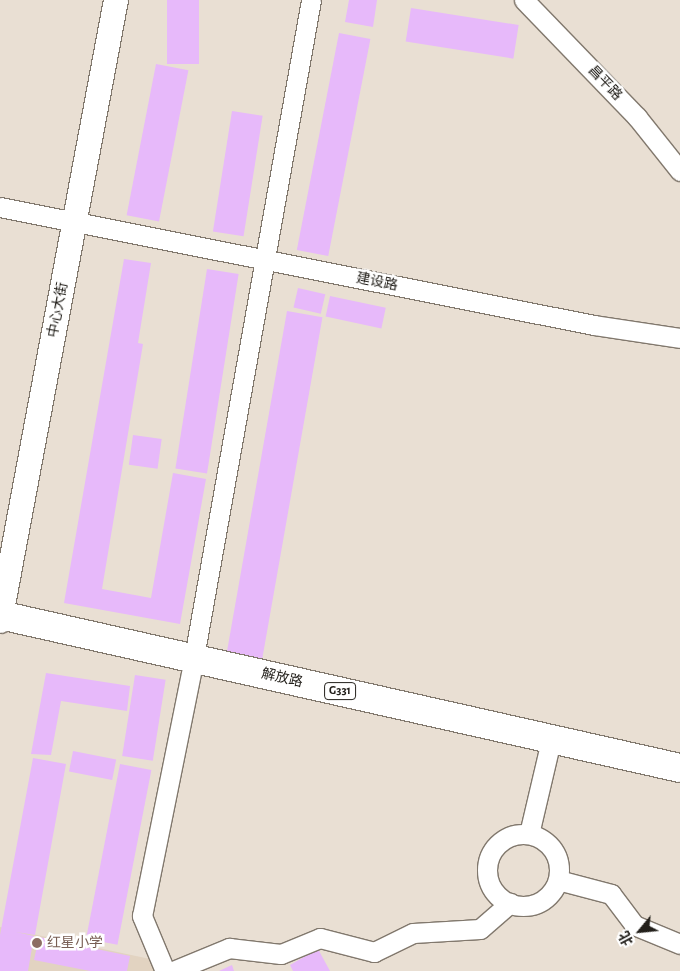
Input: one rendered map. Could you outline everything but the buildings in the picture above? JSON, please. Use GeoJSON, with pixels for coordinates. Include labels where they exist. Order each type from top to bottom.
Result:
{"type":"FeatureCollection","features":[{"type":"Feature","properties":{"kind":"highway","name":"解放路"},"geometry":{"type":"LineString","coordinates":[[0,617],[194,657],[680,768]]}},
{"type":"Feature","properties":{"kind":"street","name":"中心大街"},"geometry":{"type":"LineString","coordinates":[[0,617],[116,0]]}},
{"type":"Feature","properties":{"kind":"street"},"geometry":{"type":"LineString","coordinates":[[165,971],[142,916],[194,657],[311,0]]}},
{"type":"Feature","properties":{"kind":"street","name":"昌平路"},"geometry":{"type":"LineString","coordinates":[[524,0],[637,117],[680,171]]}},
{"type":"Feature","properties":{"kind":"street","name":"建设路"},"geometry":{"type":"LineString","coordinates":[[0,207],[75,224],[594,325],[680,338]]}},
{"type":"Feature","properties":{"kind":"street"},"geometry":{"type":"LineString","coordinates":[[530,834],[551,740]]}},
{"type":"Feature","properties":{"kind":"street"},"geometry":{"type":"LineString","coordinates":[[518,834],[530,834],[540,838],[553,851],[559,868],[558,880],[553,890],[539,902],[521,906],[510,903],[491,888],[487,864],[497,844],[518,834]]}},
{"type":"Feature","properties":{"kind":"street"},"geometry":{"type":"LineString","coordinates":[[558,880],[611,894],[634,925],[680,944]]}},
{"type":"Feature","properties":{"kind":"street"},"geometry":{"type":"LineString","coordinates":[[173,971],[229,948],[280,954],[320,938],[374,952],[413,933],[480,929],[510,903]]}},
{"type":"Feature","properties":{"kind":"shaded area","name":"红星小学"},"geometry":{"type":"Polygon","coordinates":[[[0,927],[150,959],[155,971],[0,971],[0,927]]]}},
{"type":"Feature","properties":{"kind":"place","name":"红星小学"},"geometry":{"type":"Point","coordinates":[37,943]}}]}
